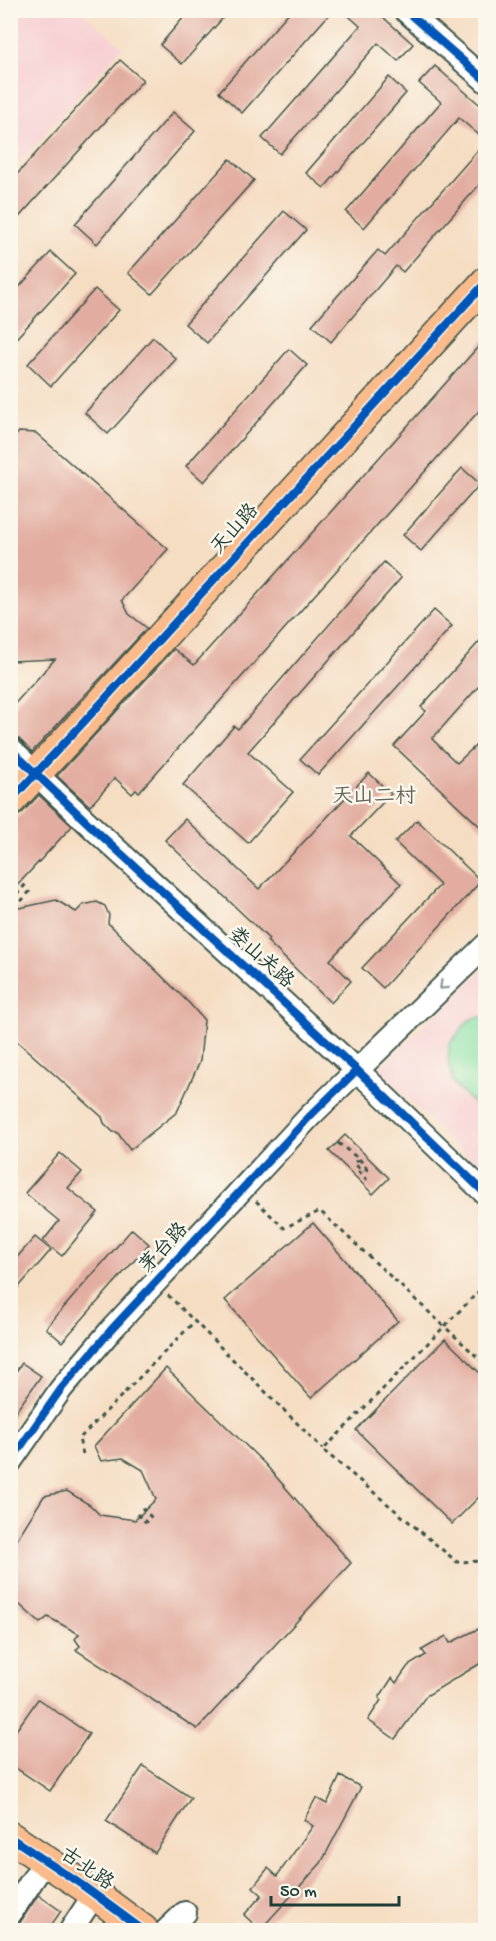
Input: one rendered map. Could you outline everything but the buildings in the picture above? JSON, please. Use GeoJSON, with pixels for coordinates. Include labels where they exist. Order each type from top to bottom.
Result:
{"type":"FeatureCollection","features":[{"type":"Feature","properties":{"kind":"main road","name":"天山路"},"geometry":{"type":"LineString","coordinates":[[10,801],[486,282]]}},
{"type":"Feature","properties":{"kind":"main road","name":"古北路"},"geometry":{"type":"LineString","coordinates":[[30,1850],[143,1930]]}},
{"type":"Feature","properties":{"kind":"street"},"geometry":{"type":"LineString","coordinates":[[405,10],[486,81]]}},
{"type":"Feature","properties":{"kind":"street","name":"娄山关路"},"geometry":{"type":"LineString","coordinates":[[10,749],[357,1070],[486,1194]]}},
{"type":"Feature","properties":{"kind":"street","name":"茅台路"},"geometry":{"type":"LineString","coordinates":[[10,1462],[61,1389],[111,1330],[357,1070],[486,945]]}},
{"type":"Feature","properties":{"kind":"street"},"geometry":{"type":"LineString","coordinates":[[10,1889],[30,1850]]}},
{"type":"Feature","properties":{"kind":"street"},"geometry":{"type":"LineString","coordinates":[[10,1914],[30,1850]]}},
{"type":"Feature","properties":{"kind":"street"},"geometry":{"type":"LineString","coordinates":[[71,1930],[94,1895]]}},
{"type":"Feature","properties":{"kind":"street"},"geometry":{"type":"LineString","coordinates":[[168,1930],[185,1913]]}},
{"type":"Feature","properties":{"kind":"path"},"geometry":{"type":"LineString","coordinates":[[10,901],[26,884]]}},
{"type":"Feature","properties":{"kind":"path"},"geometry":{"type":"LineString","coordinates":[[15,908],[32,889]]}},
{"type":"Feature","properties":{"kind":"path"},"geometry":{"type":"LineString","coordinates":[[338,1143],[368,1168]]}},
{"type":"Feature","properties":{"kind":"path"},"geometry":{"type":"LineString","coordinates":[[359,1159],[354,1163],[363,1172]]}},
{"type":"Feature","properties":{"kind":"path"},"geometry":{"type":"LineString","coordinates":[[362,1164],[371,1173]]}},
{"type":"Feature","properties":{"kind":"path"},"geometry":{"type":"LineString","coordinates":[[358,1171],[367,1180]]}},
{"type":"Feature","properties":{"kind":"path"},"geometry":{"type":"LineString","coordinates":[[243,1188],[284,1228],[320,1211],[486,1365]]}},
{"type":"Feature","properties":{"kind":"path"},"geometry":{"type":"LineString","coordinates":[[156,1283],[323,1450],[457,1562],[486,1561]]}},
{"type":"Feature","properties":{"kind":"path"},"geometry":{"type":"LineString","coordinates":[[323,1450],[486,1284]]}},
{"type":"Feature","properties":{"kind":"path"},"geometry":{"type":"LineString","coordinates":[[83,1454],[79,1439],[195,1321]]}},
{"type":"Feature","properties":{"kind":"path"},"geometry":{"type":"LineString","coordinates":[[142,1508],[152,1518]]}},
{"type":"Feature","properties":{"kind":"path"},"geometry":{"type":"LineString","coordinates":[[137,1514],[147,1523]]}},
{"type":"Feature","properties":{"kind":"shaded area"},"geometry":{"type":"Polygon","coordinates":[[[11,10],[80,11],[122,47],[11,171],[11,10]]]}},
{"type":"Feature","properties":{"kind":"shaded area"},"geometry":{"type":"Polygon","coordinates":[[[485,967],[485,1176],[379,1069],[485,967]]]}},
{"type":"Feature","properties":{"kind":"green space"},"geometry":{"type":"Polygon","coordinates":[[[486,1016],[485,1115],[454,1084],[448,1062],[449,1045],[469,1020],[486,1016]]]}},
{"type":"Feature","properties":{"kind":"cycle path"},"geometry":{"type":"LineString","coordinates":[[405,10],[486,81]]}},
{"type":"Feature","properties":{"kind":"cycle path"},"geometry":{"type":"LineString","coordinates":[[10,801],[486,282]]}},
{"type":"Feature","properties":{"kind":"cycle path"},"geometry":{"type":"LineString","coordinates":[[10,749],[357,1070],[486,1194]]}},
{"type":"Feature","properties":{"kind":"cycle path"},"geometry":{"type":"LineString","coordinates":[[10,1462],[61,1389],[111,1330],[310,1116],[357,1070]]}},
{"type":"Feature","properties":{"kind":"cycle path"},"geometry":{"type":"LineString","coordinates":[[10,1837],[82,1885],[143,1930]]}},
{"type":"Feature","properties":{"kind":"district","name":"天山二村"},"geometry":{"type":"Point","coordinates":[374,798]}}]}
